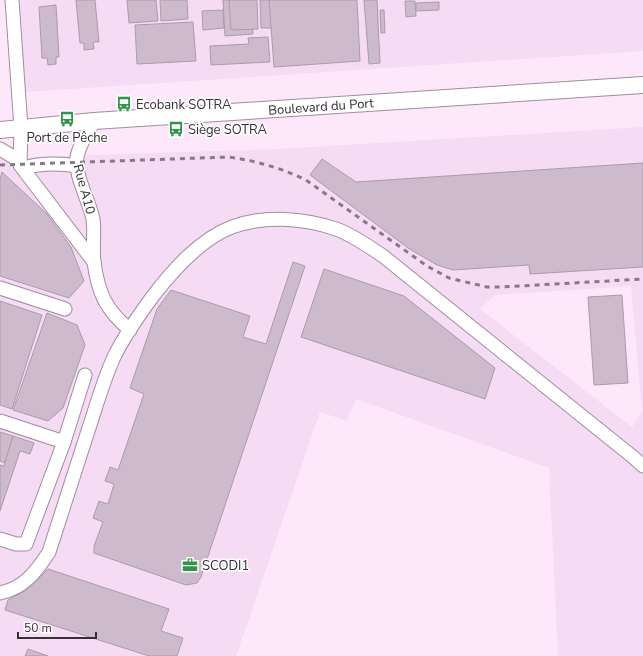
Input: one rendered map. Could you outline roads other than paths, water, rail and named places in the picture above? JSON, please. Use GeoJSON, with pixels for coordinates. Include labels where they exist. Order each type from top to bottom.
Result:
{"type":"FeatureCollection","features":[{"type":"Feature","properties":{"kind":"main road","name":"Boulevard du Port"},"geometry":{"type":"LineString","coordinates":[[0,130],[94,121],[643,84]]}},
{"type":"Feature","properties":{"kind":"street"},"geometry":{"type":"LineString","coordinates":[[8,3],[21,128],[22,165],[32,166],[56,164],[77,166]]}},
{"type":"Feature","properties":{"kind":"street","name":"Rue A10"},"geometry":{"type":"LineString","coordinates":[[94,121],[78,151],[77,166],[93,219],[94,262],[106,304],[112,314],[130,330]]}},
{"type":"Feature","properties":{"kind":"street","name":"Rue A10"},"geometry":{"type":"LineString","coordinates":[[0,149],[22,165],[94,262]]}},
{"type":"Feature","properties":{"kind":"street"},"geometry":{"type":"LineString","coordinates":[[0,593],[9,591],[24,583],[38,570],[49,552],[103,387],[114,357],[130,330],[164,282],[185,259],[208,240],[231,227],[258,221],[285,220],[310,222],[337,229],[359,240],[383,256],[643,466]]}},
{"type":"Feature","properties":{"kind":"street"},"geometry":{"type":"LineString","coordinates":[[0,288],[65,309]]}},
{"type":"Feature","properties":{"kind":"street"},"geometry":{"type":"LineString","coordinates":[[0,539],[16,544],[26,544],[64,442],[85,375]]}},
{"type":"Feature","properties":{"kind":"street"},"geometry":{"type":"LineString","coordinates":[[0,421],[64,442]]}},
{"type":"Feature","properties":{"kind":"railway"},"geometry":{"type":"LineString","coordinates":[[0,165],[229,157],[259,163],[306,180],[427,266],[449,278],[487,287],[643,279]]}},
{"type":"Feature","properties":{"kind":"place","name":"Ecobank SOTRA"},"geometry":{"type":"Point","coordinates":[124,104]}},
{"type":"Feature","properties":{"kind":"place","name":"Port de Pêche"},"geometry":{"type":"Point","coordinates":[67,119]}},
{"type":"Feature","properties":{"kind":"place","name":"Siège SOTRA"},"geometry":{"type":"Point","coordinates":[176,129]}},
{"type":"Feature","properties":{"kind":"place","name":"SCODI1"},"geometry":{"type":"Point","coordinates":[190,565]}}]}
